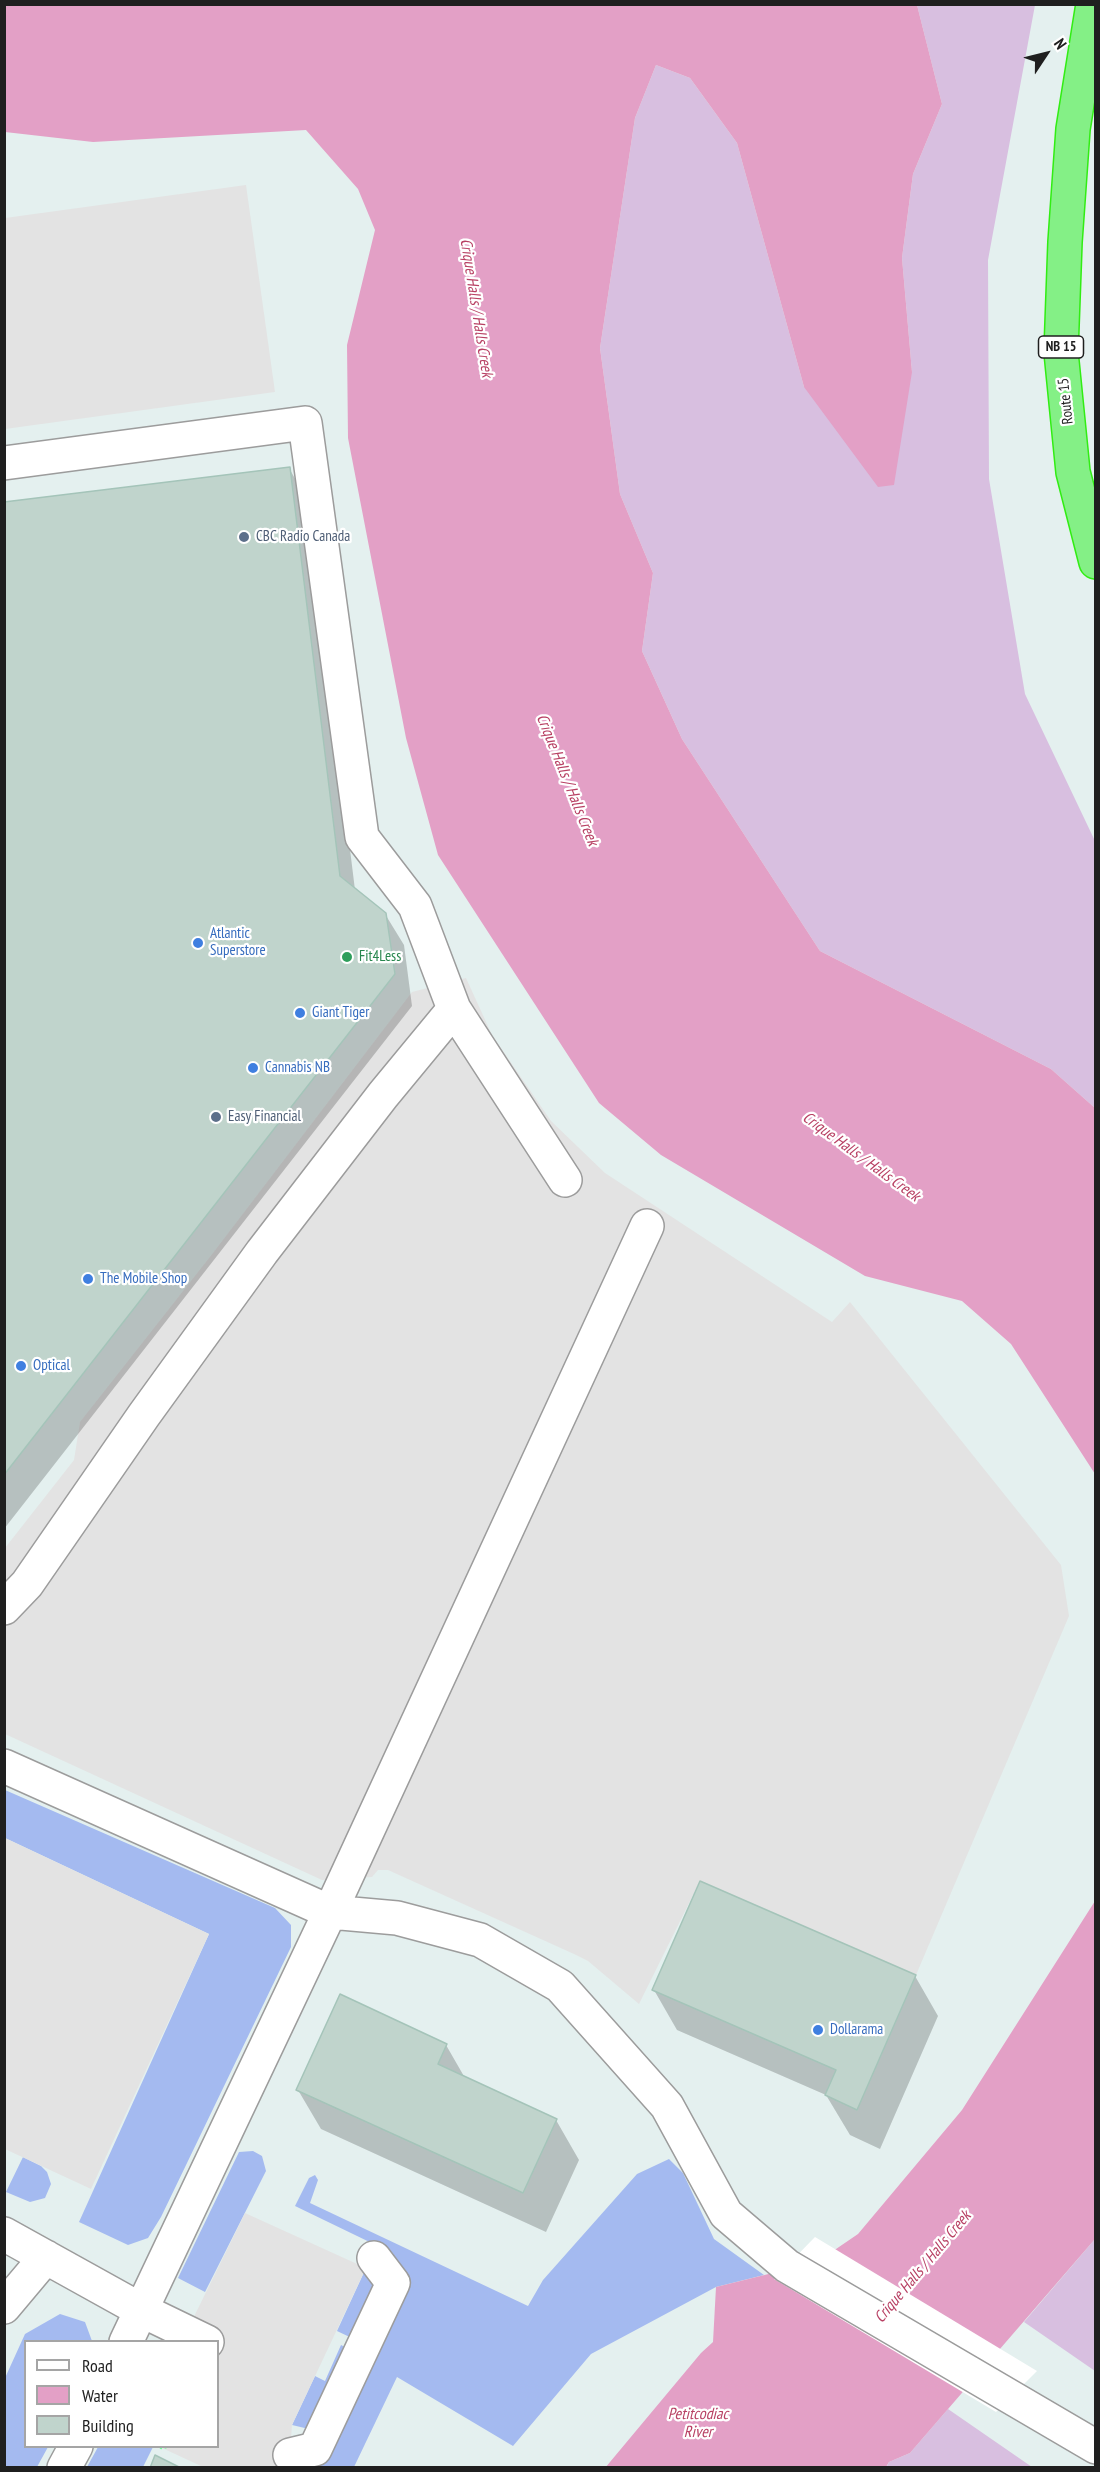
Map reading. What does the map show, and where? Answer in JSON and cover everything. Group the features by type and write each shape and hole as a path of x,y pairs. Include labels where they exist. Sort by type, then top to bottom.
{"highway":[{"name":"NB 15","path":"1073,129 1093,4"},
{"path":"1073,129 1095,83"},
{"name":"Route 15","path":"1073,129 1065,242 1061,352 1073,472 1095,562"}],"lane":[{"path":"4,463 305,423 362,837 415,906 454,1008 565,1180"},
{"path":"4,1608 27,1584 144,1415 262,1252 383,1095 454,1008"},
{"path":"127,2340 330,1912 647,1226"},
{"path":"4,1766 330,1912 398,1918 480,1941 560,1986 667,2106 726,2214 788,2266 1094,2445"},
{"path":"4,2234 141,2310 203,2340"},
{"path":"4,2307 46,2257"},
{"path":"290,2455 315,2449 393,2283 374,2258"},
{"path":"64,2468 75,2448"}],"shaded area":[{"path":"917,5 1035,5 988,260 989,479 1025,694 1095,841 1095,1108 1051,1069 820,951 682,739 642,651 653,573 620,494 600,348 635,118 656,65 690,78 737,143 804,387 912,372 902,258 913,174 942,104"},
{"path":"246,185 275,392 5,429 5,218"},
{"path":"466,978 492,1035 551,1121 605,1173 832,1322 850,1302 1061,1565 1069,1616 916,1975 698,1885 639,2004 588,1961 388,1870 378,1870 372,1877 322,1880 5,1734 5,1548 74,1460 80,1422 213,1253 412,992"},
{"path":"5,1790 275,1908 291,1925 291,1947 161,2217 148,2238 128,2245 79,2222 209,1934 5,1838"},
{"path":"5,1838 209,1934 91,2189 5,2149"},
{"path":"253,2151 262,2156 266,2171 205,2292 178,2278 239,2152"},
{"path":"23,2157 41,2166 47,2172 51,2184 45,2198 30,2202 6,2192"},
{"path":"669,2159 683,2173 714,2239 764,2275 716,2287 591,2354 513,2446 397,2377 354,2467 320,2467 404,2290 384,2249 295,2206 309,2178 315,2175 318,2180 310,2203 528,2306 543,2280 637,2174"},
{"path":"245,2213 366,2268 292,2425 289,2467 203,2467 162,2448 219,2448 219,2340 182,2340"},
{"path":"1095,2239 1095,2371 1024,2322"},
{"path":"366,2268 380,2283 356,2340 337,2331"},
{"path":"60,2314 85,2322 92,2340 24,2340 24,2448 47,2448 37,2467 5,2467 5,2378 25,2334"},
{"path":"341,2345 351,2350 309,2429 292,2425 315,2376 325,2381"},
{"path":"948,2409 1032,2467 886,2468 889,2462 910,2453"},
{"path":"97,2448 152,2448 143,2467 87,2467"}],"water":[{"name":"Crique Halls / Halls Creek","path":"5,4 917,5 942,104 913,174 902,258 912,372 894,485 878,487 804,387 737,143 690,78 656,65 635,118 600,348 620,494 653,573 642,651 682,739 820,951 1051,1069 1095,1108 1095,1474 1011,1344 962,1301 865,1276 661,1155 599,1103 438,855 406,738 348,438 347,345 375,230 358,189 306,130 93,142 5,132"},
{"path":"1095,1901 1095,2239 910,2453 889,2462 886,2467 605,2468 701,2353 713,2342 716,2287 817,2262 858,2234 962,2110"}],"pier":[{"path":"815,2237 1037,2371 996,2412 774,2279"}],"building":[{"name":"Atlantic Superstore","path":"290,467 340,876 386,913 395,974 4,1475 4,502"},
{"name":"Dollarama","path":"700,1881 916,1975 857,2110 825,2095 836,2070 652,1990"},
{"path":"340,1994 447,2044 438,2064 557,2119 523,2193 296,2090"},
{"path":"155,2455 181,2468 150,2468"}],"place":[{"name":"CBC Radio Canada","path":"244,537"},
{"name":"Atlantic Superstore","path":"198,943"},
{"name":"Fit4Less","path":"347,957"},
{"name":"Giant Tiger","path":"300,1013"},
{"name":"Cannabis NB","path":"253,1068"},
{"name":"Easy Financial","path":"216,1117"},
{"name":"The Mobile Shop","path":"88,1279"},
{"name":"Optical","path":"21,1366"},
{"name":"Dollarama","path":"818,2030"}],"water label":[{"name":"Petitcodiac River","path":"698,2423"}]}
